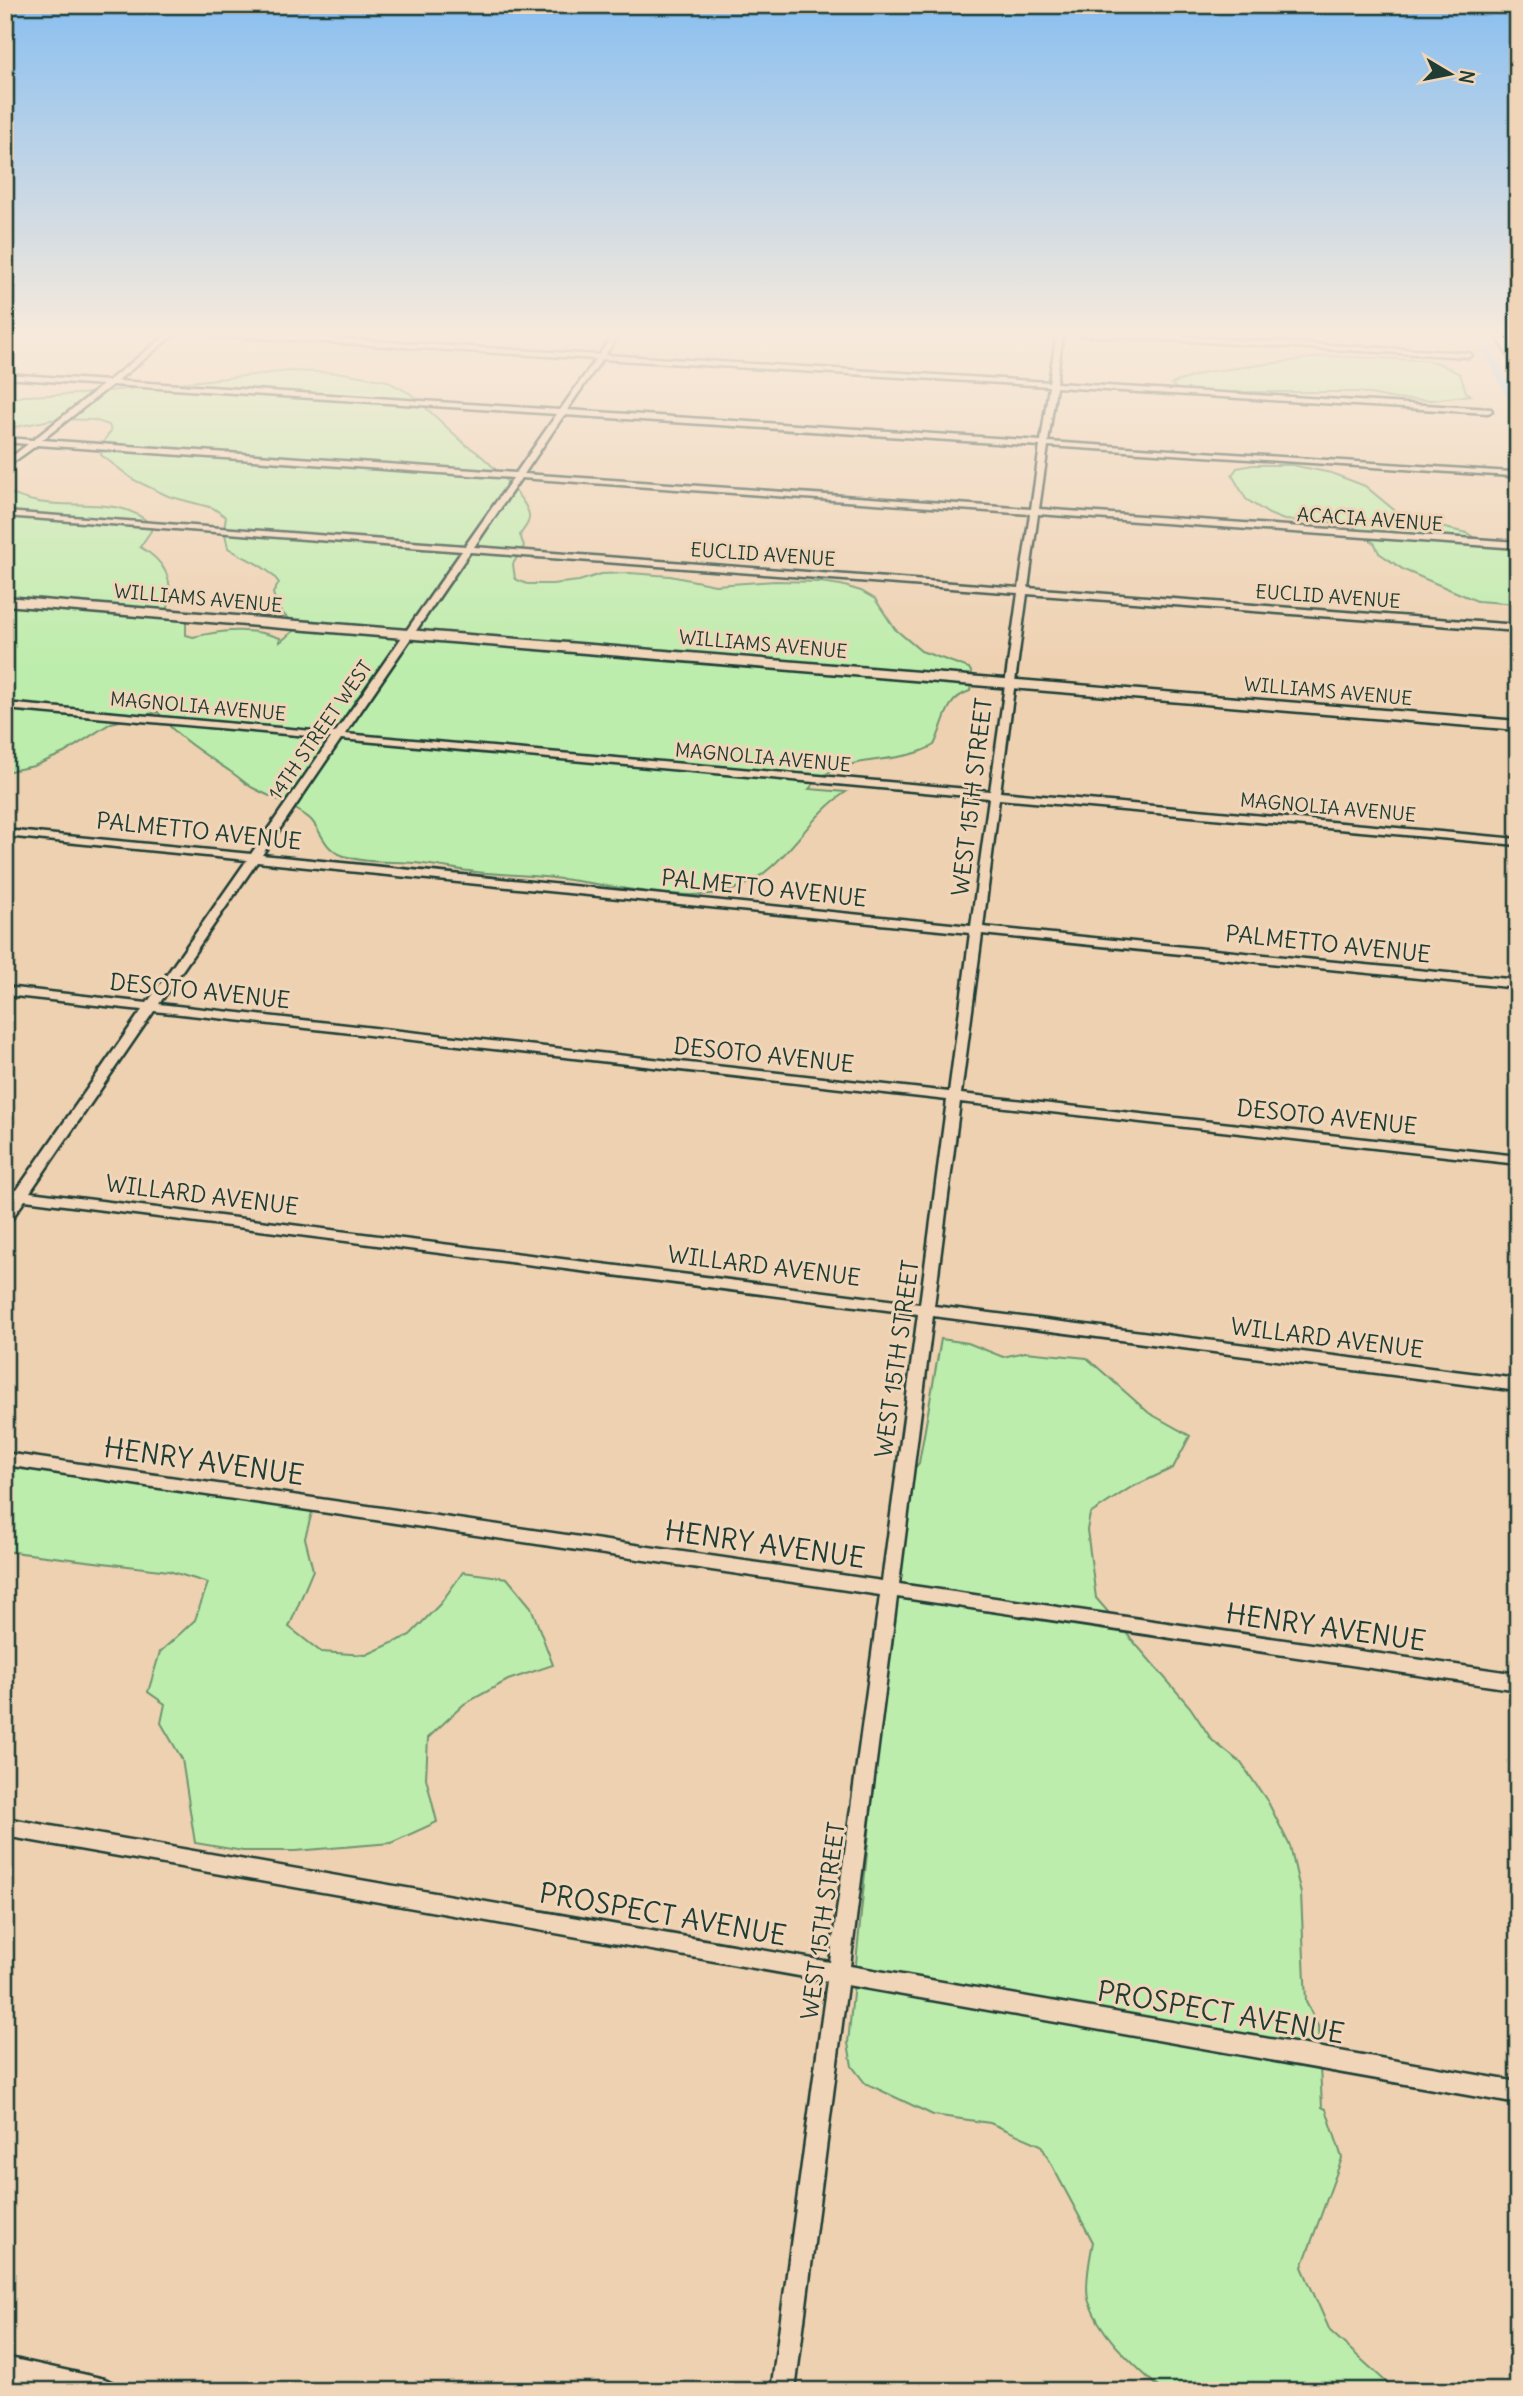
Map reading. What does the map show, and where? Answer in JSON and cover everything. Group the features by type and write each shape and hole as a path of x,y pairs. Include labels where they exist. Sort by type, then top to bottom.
{"street":[{"path":"5,467 33,445"},
{"name":"ACACIA AVENUE","path":"77,445 1518,545"},
{"name":"14TH STREET WEST","path":"5,1218 13,1194 150,1007 538,445"},
{"name":"WEST 15TH STREET","path":"783,2391 1010,684 1045,445"},
{"path":"1058,445 1511,474"},
{"name":"EUCLID AVENUE","path":"5,514 1518,628"},
{"name":"WILLIAMS AVENUE","path":"5,601 1518,726"},
{"name":"MAGNOLIA AVENUE","path":"5,706 1518,842"},
{"name":"PALMETTO AVENUE","path":"5,833 1518,984"},
{"name":"DESOTO AVENUE","path":"5,991 1518,1160"},
{"name":"WILLARD AVENUE","path":"13,1194 1518,1385"},
{"name":"HENRY AVENUE","path":"5,1459 1518,1682"},
{"name":"PROSPECT AVENUE","path":"5,1826 1518,2093"},
{"path":"5,2369 105,2391"}],"green space":[{"path":"104,445 466,445 503,477 520,498 529,515 528,523 520,535 524,546 513,564 515,579 527,584 552,584 579,581 601,574 630,573 670,576 715,585 775,581 841,585 875,599 895,629 921,651 969,668 974,677 292,623 277,607 273,593 279,583 274,577 228,548 224,529 226,517 213,508 168,496 134,480 101,455"},
{"path":"1253,465 1292,465 1331,473 1365,486 1405,519 1467,533 1476,539 1518,552 1518,604 1477,601 1404,570 1379,553 1375,544 1349,523 1284,520 1269,514 1246,499 1232,475 1237,468"},
{"path":"5,490 42,502 101,505 137,514 151,525 151,531 140,547 156,558 166,572 170,588 168,608 181,613 5,599"},
{"path":"5,604 186,619 186,635 193,637 226,631 248,631 280,638 280,642 295,630 293,627 971,683 970,691 961,695 950,706 934,745 903,756 852,764 822,777 809,789 846,792 818,816 781,858 752,881 717,893 673,894 413,863 369,861 339,854 333,851 309,818 247,785 182,738 158,712 111,723 64,753 34,766 5,772"},
{"path":"941,1339 968,1343 1003,1357 1025,1352 1087,1358 1149,1413 1190,1436 1173,1468 1130,1488 1090,1514 1087,1530 1096,1598 1190,1707 1212,1740 1241,1763 1268,1802 1290,1846 1301,1894 1306,2002 1318,2026 1322,2107 1326,2109 1342,2158 1302,2267 1330,2331 1385,2381 1403,2391 1162,2391 1120,2351 1095,2315 1087,2289 1093,2242 1041,2145 990,2123 933,2115 865,2083 852,2066 848,2043 905,1474 919,1463"},
{"path":"5,1458 314,1505 305,1538 313,1570 289,1627 321,1652 366,1655 410,1635 440,1604 463,1572 507,1578 531,1607 553,1665 508,1680 464,1704 428,1738 426,1778 437,1822 391,1843 295,1851 243,1851 195,1843 182,1759 161,1723 165,1704 148,1692 160,1652 195,1620 208,1583 169,1571 5,1551"}]}
